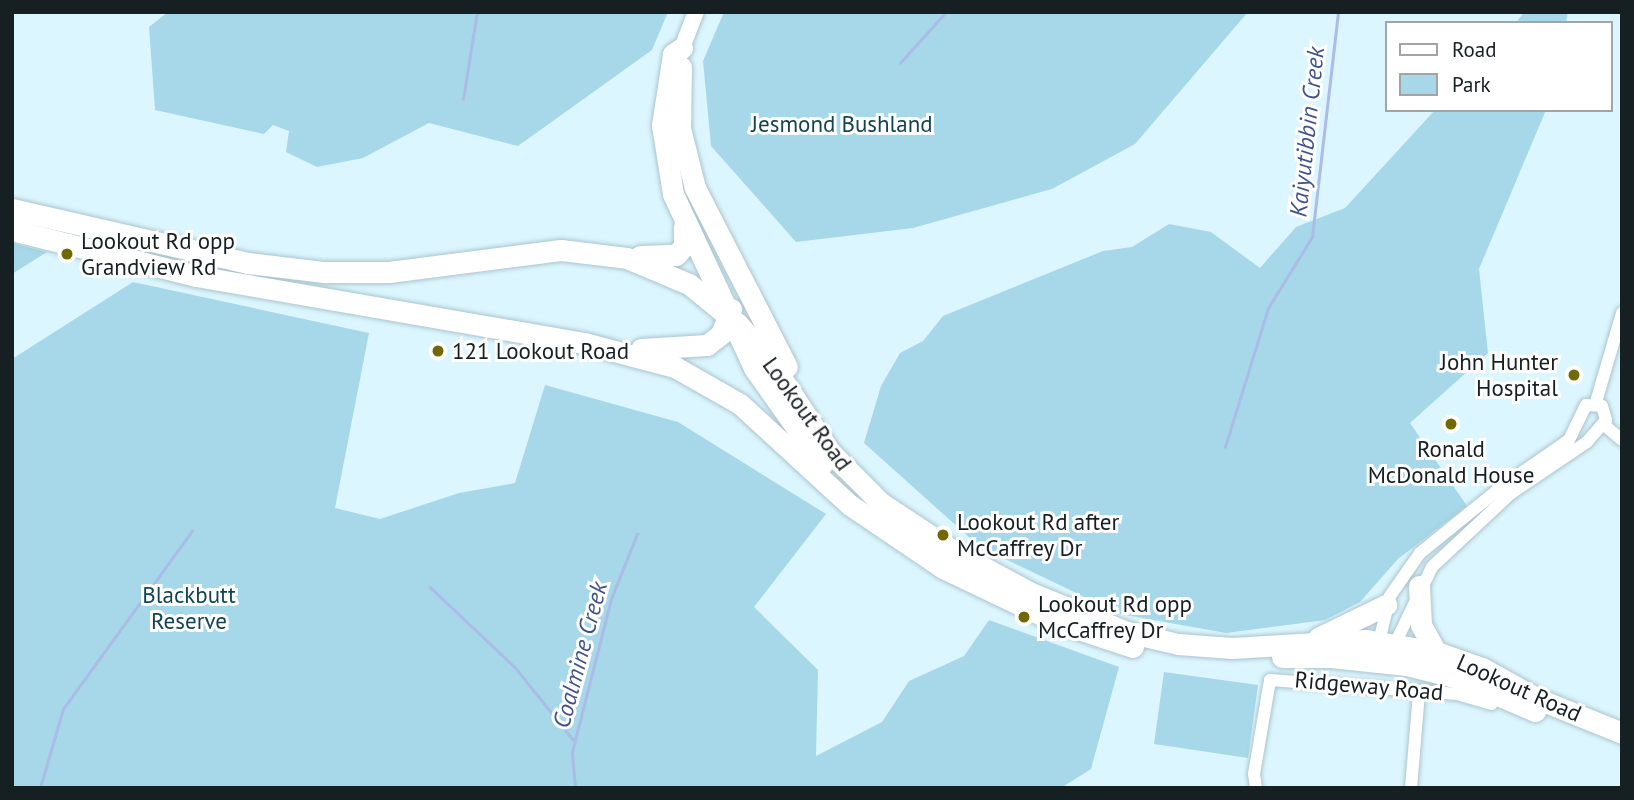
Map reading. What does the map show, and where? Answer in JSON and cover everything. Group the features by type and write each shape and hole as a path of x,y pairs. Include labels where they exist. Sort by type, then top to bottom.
{"highway":[{"path":"682,48 673,54 662,125 666,167 682,219 754,368 793,427 877,525"},
{"path":"584,343 667,350 700,347 721,334 729,317 729,288 692,207 678,155 674,106 682,48"},
{"path":"682,48 680,128 695,188 821,426 820,438"},
{"name":"Lookout Road","path":"12,209 248,263 290,270 389,272 561,250 628,258 689,284 729,317 771,362 820,438 881,503 990,572 1127,632 1178,644 1232,648 1436,652 1482,668 1538,699 1622,733"},
{"path":"628,258 676,255 685,240 682,219"},
{"name":"Lookout Road","path":"12,230 221,281 584,343 653,359 713,385 757,418 836,493 877,525 992,594 1102,638 1209,662 1308,648 1331,657 1385,652 1458,678 1622,745"},
{"path":"689,284 714,320 713,334 700,347"},
{"path":"1419,586 1421,625 1436,652"},
{"path":"1308,648 1386,605"}],"main road":[{"path":"682,48 696,12"}],"street":[{"path":"1596,402 1622,313"},
{"path":"1385,652 1386,605 1420,553 1504,485 1560,448 1581,418 1584,406 1596,402"},
{"path":"1385,652 1419,586 1432,567 1478,520 1568,457 1600,426 1606,411 1596,402"},
{"path":"1581,418 1587,426 1600,426 1622,440"},
{"path":"1308,648 1314,682"},
{"path":"1314,682 1331,657"},
{"name":"Ridgeway Road","path":"1256,788 1254,774 1270,680 1457,694 1492,704"},
{"path":"1411,788 1419,693"}],"green space":[{"path":"168,12 668,12 652,50 518,146 429,123 363,158 317,167 286,152 289,131 273,125 264,134 155,110 149,27"},
{"name":"Jesmond Bushland","path":"724,12 1248,12 1135,144 1052,189 913,228 796,242 711,146 703,61"},
{"path":"1524,12 1568,12 1566,21 1517,21"},
{"path":"1433,112 1545,112 1479,269 1488,353 1410,423 1467,506 1398,559 1360,602 1325,620 1226,633 1120,614 980,547 864,443 881,386 900,353 923,341 943,316 1103,251 1132,247 1169,224 1211,232 1260,268 1296,227 1345,208"},
{"path":"12,243 47,252 12,274"},
{"name":"Blackbutt Reserve","path":"133,282 369,333 335,508 380,519 459,493 515,483 545,385 678,422 826,514 754,607 818,670 816,756 882,722 909,681 964,656 989,620 1119,667 1091,769 1061,788 12,788 12,359"},
{"path":"1164,672 1258,685 1248,758 1154,744"}],"waterway":[{"path":"463,99 477,12"},
{"path":"900,63 946,12"},
{"name":"Kaiyutibbin Creek","path":"1225,447 1268,308 1312,237 1338,12"},
{"path":"40,788 63,709 192,531"},
{"name":"Coalmine Creek","path":"575,788 572,752 611,599 637,534"},
{"path":"430,587 515,667 575,742"}],"place":[{"name":"Lookout Rd opp Grandview Rd","path":"67,254"},
{"name":"121 Lookout Road","path":"438,351"},
{"name":"John Hunter Hospital","path":"1574,375"},
{"name":"Ronald McDonald House","path":"1451,424"},
{"name":"Lookout Rd after McCaffrey Dr","path":"943,535"},
{"name":"Lookout Rd opp McCaffrey Dr","path":"1024,617"}]}
